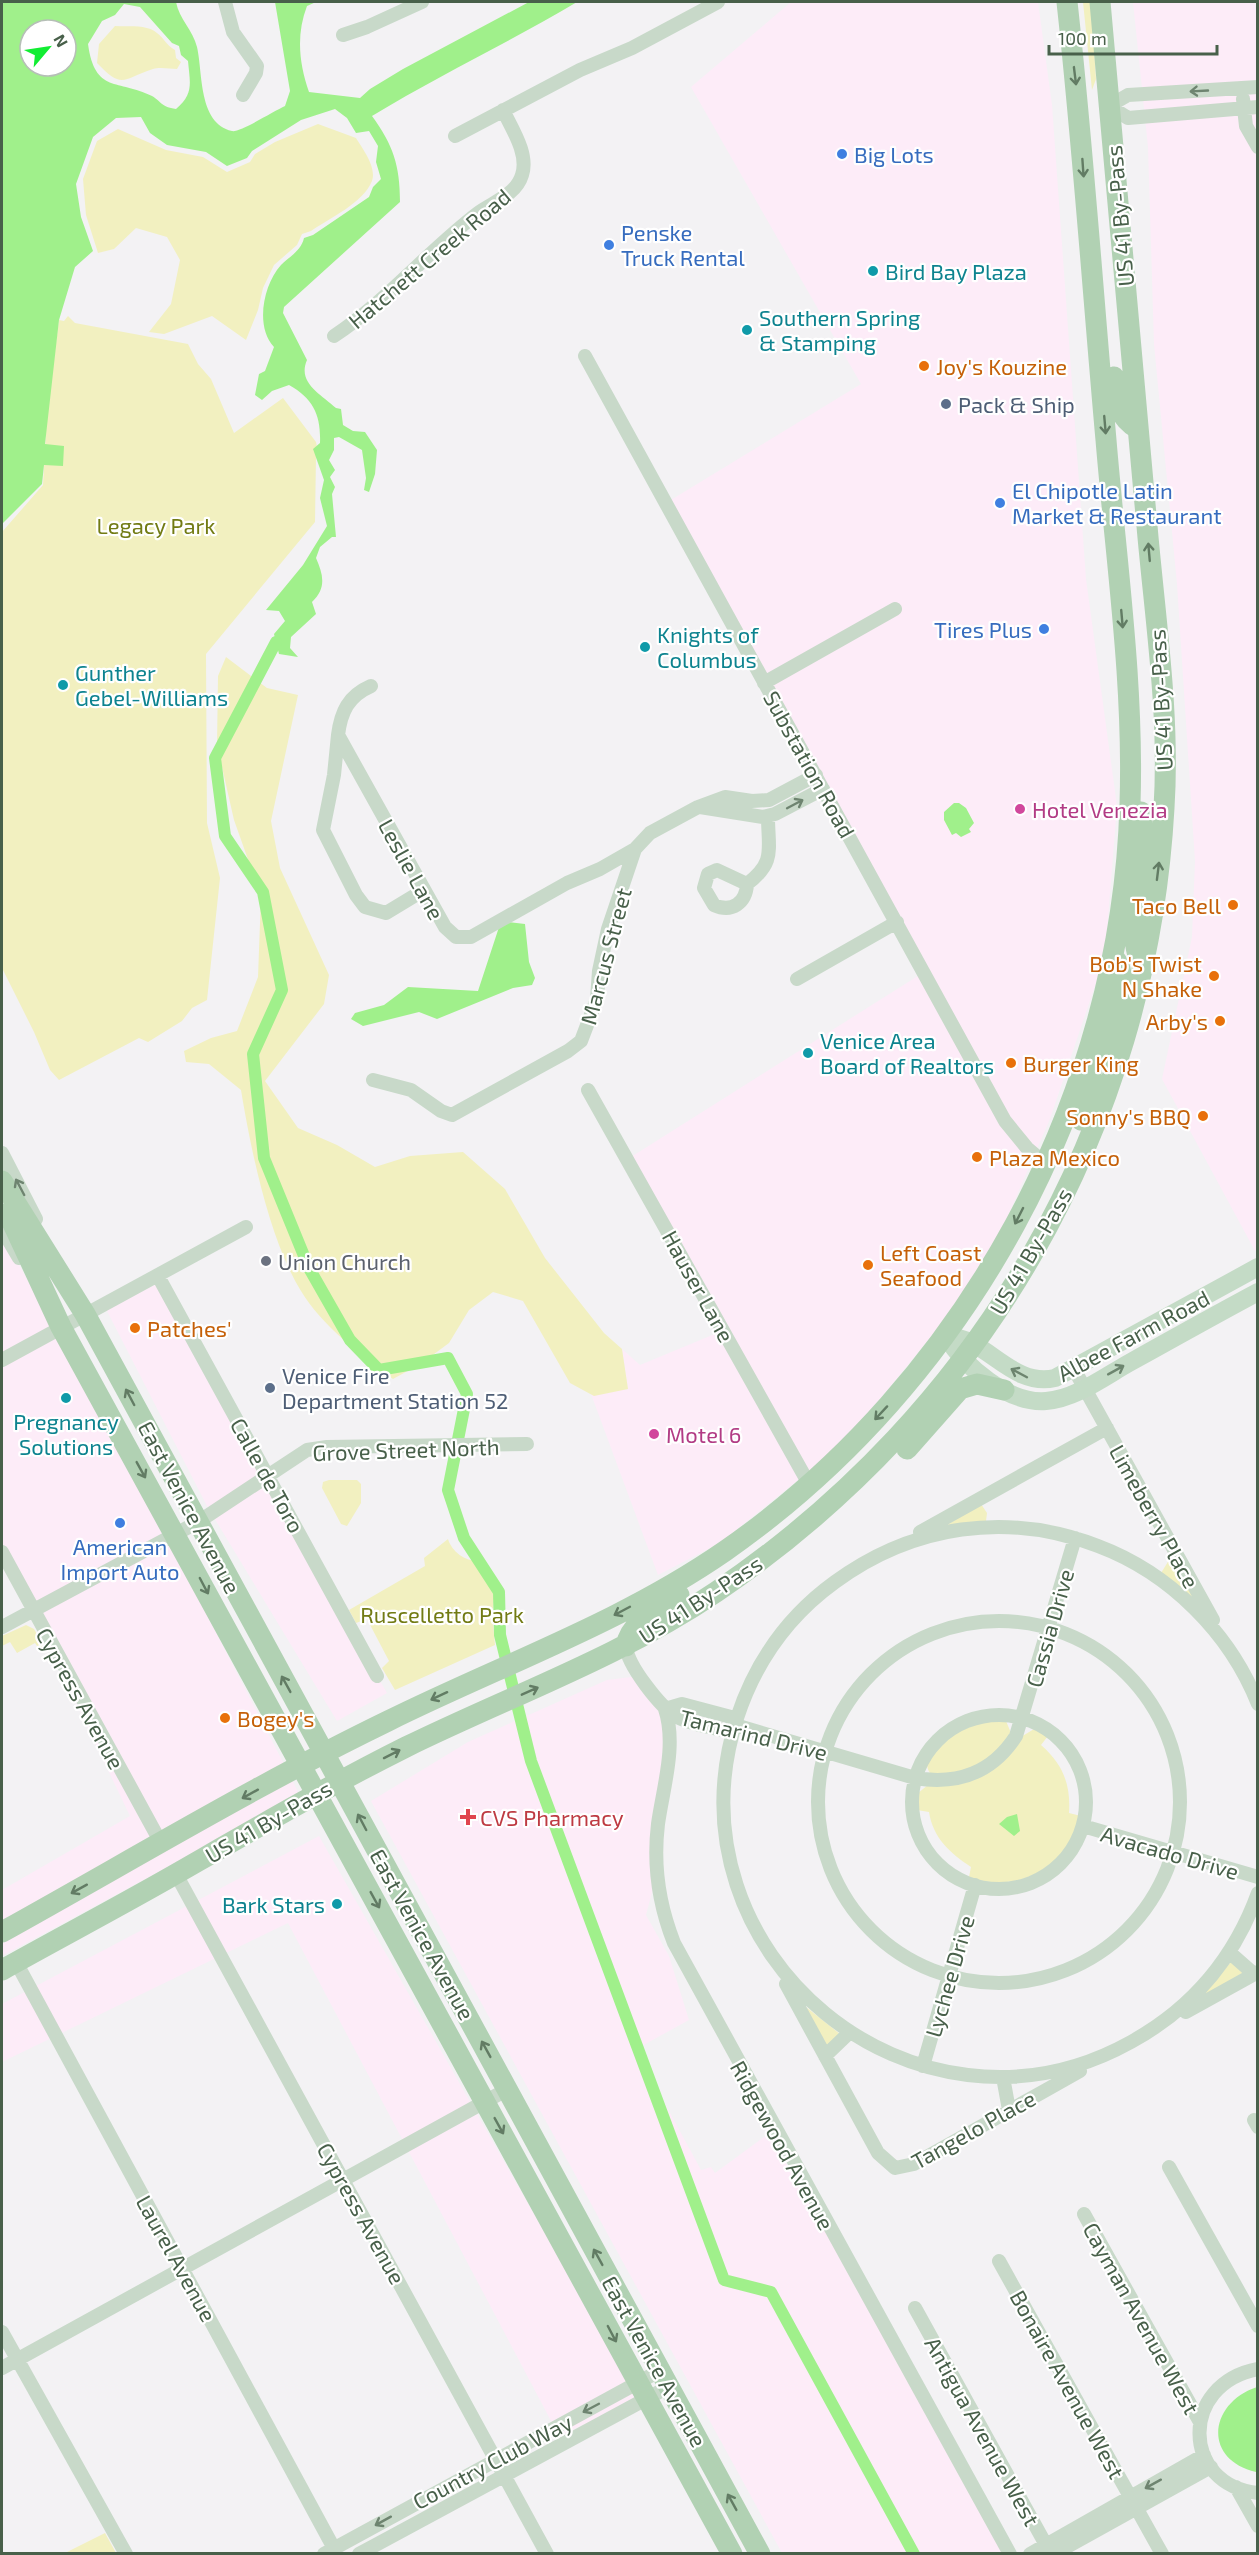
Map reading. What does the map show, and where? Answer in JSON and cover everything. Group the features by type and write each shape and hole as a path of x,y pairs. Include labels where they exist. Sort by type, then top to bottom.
{"main road":[{"name":"US 41 By-Pass","path":"2,1932 323,1754 660,1592 726,1550 768,1519 808,1484 850,1446 888,1406 946,1336 992,1266 1046,1164 1089,1044 1113,956 1126,860 1131,764 1125,654 1079,110 1067,2"},
{"name":"US 41 By-Pass","path":"9,1966 176,1874 316,1793 626,1646 730,1582 817,1516 891,1446 969,1351 1022,1273 1084,1150 1107,1091 1129,1023 1144,963 1155,901 1165,802 1158,653 1100,2"},
{"path":"1079,110 1109,106"},
{"path":"1094,305 1110,353 1120,412 1127,422 1138,429"},
{"path":"1125,654 1158,653"},
{"path":"1131,764 1143,827 1134,939 1136,950 1144,963"},
{"path":"1107,1091 1109,1045 1122,982 1119,965 1113,956"},
{"path":"1084,1150 1079,1133 1092,1089 1089,1044"},
{"name":"East Venice Avenue","path":"2,1181 85,1314 760,2553"},
{"name":"East Venice Avenue","path":"2,1199 62,1327 732,2553"},
{"name":"Albee Farm Road","path":"946,1336 969,1351 1018,1373 1034,1379 1055,1378 1257,1267"},
{"name":"Albee Farm Road","path":"969,1351 1004,1390 1027,1399 1040,1401 1061,1398 1085,1388 1257,1292"},
{"path":"1186,1307 1197,1326"},
{"path":"817,1516 861,1496 960,1389 978,1384 1004,1390"},
{"path":"730,1582 749,1554 800,1510 807,1499 808,1484"},
{"path":"626,1646 630,1633 639,1622 710,1573 726,1550"}],"street":[{"path":"225,2 233,32 257,66 256,73 243,95"},
{"path":"342,35 422,2"},
{"path":"456,136 580,70 632,48 718,2"},
{"path":"1251,108 1128,118 1109,106 1128,94 1257,87"},
{"path":"1243,88 1251,108 1246,126 1257,147"},
{"name":"Hatchett Creek Road","path":"334,336 358,319 468,221 510,193 519,183 524,168 523,156 503,110"},
{"name":"Substation Road","path":"585,356 1005,1121 1027,1148 1046,1164"},
{"path":"764,683 896,609"},
{"path":"370,686 355,695 340,718 334,775 323,830 356,895 365,907 386,913 424,890"},
{"name":"Leslie Lane","path":"338,735 424,890 450,933 456,937 471,937 567,883 600,869 635,849 650,833 698,807 726,797 752,801 769,800 816,775"},
{"path":"698,807 768,816 823,789"},
{"path":"747,884 763,873 767,864 768,816"},
{"name":"Marcus Street","path":"373,1080 411,1090 441,1111 452,1115 578,1044 584,1036 597,999 599,971 608,929 635,849"},
{"path":"797,979 897,922"},
{"name":"Hauser Lane","path":"588,1090 808,1484"},
{"name":"East Venice Avenue","path":"2,1153 85,1314"},
{"path":"2,1360 246,1227"},
{"name":"East Venice Avenue","path":"2,1229 62,1327"},
{"name":"Calle de Toro","path":"158,1276 376,1676"},
{"path":"1074,1369 1107,1428"},
{"name":"Limeberry Place","path":"894,1546 1107,1428 1234,1659"},
{"name":"Grove Street North","path":"2,1627 198,1522 298,1454 314,1449 527,1444"},
{"path":"1229,1952 1256,1973 1110,2054 1060,2070 1003,2077 956,2074 923,2066 883,2052 849,2033 804,1996 770,1956 742,1901 727,1846 724,1787 735,1725 757,1670 789,1624 835,1582 894,1546 942,1532 976,1528 1031,1529 1075,1538 1115,1553 1166,1584 1200,1614 1234,1659 1256,1701"},
{"name":"Cassia Drive","path":"915,1778 953,1780 983,1770 1007,1749 1023,1718 1075,1538"},
{"name":"Cypress Avenue","path":"2,1552 161,1843"},
{"path":"1012,1622 1049,1628 1082,1642 1112,1661 1137,1686 1157,1715 1172,1747 1179,1782 1179,1817 1173,1852 1159,1886 1139,1917 1113,1942 1082,1962 1059,1972 1024,1981 978,1982 948,1976 910,1960 887,1944 857,1915 839,1888 824,1850 819,1814 819,1780 825,1752 841,1715 862,1684 884,1662 910,1644 934,1633 973,1623 1012,1622"},
{"name":"Tamarind Drive","path":"626,1646 629,1658 665,1709 679,1718 727,1731 735,1725 915,1778"},
{"name":"Ridgewood Avenue","path":"665,1709 669,1744 656,1855 660,1898 674,1943 1010,2553"},
{"path":"988,1716 1023,1718 1053,1735 1074,1760 1085,1796 1083,1826 1068,1855 1042,1878 1009,1888 975,1885 945,1868 923,1844 912,1812 915,1778 931,1747 957,1726 988,1716"},
{"name":"Avacado Drive","path":"1083,1826 1257,1877"},
{"name":"Cypress Avenue","path":"176,1874 547,2553"},
{"name":"Lychee Drive","path":"923,2066 975,1885"},
{"path":"1158,2027 1193,1998 1229,1952 1257,1893"},
{"name":"Tangelo Place","path":"770,1956 878,2153 895,2168 914,2164 1110,2054"},
{"name":"Laurel Avenue","path":"9,1966 182,2268 332,2552"},
{"path":"825,2056 849,2033"},
{"path":"1003,2077 1009,2110"},
{"path":"2,2368 508,2089"},
{"path":"1169,2167 1257,2326"},
{"name":"Cayman Avenue West","path":"1084,2214 1200,2422"},
{"name":"Bonaire Avenue West","path":"999,2261 1162,2553"},
{"name":"Antigua Avenue West","path":"915,2308 1050,2550"},
{"path":"2,2332 126,2553"},
{"path":"1257,2369 1236,2375 1221,2384 1209,2399 1200,2422 1199,2436 1207,2461 1236,2487 1257,2526"},
{"name":"Country Club Way","path":"332,2552 495,2458 666,2378"},
{"name":"Country Club Way","path":"359,2553 504,2475 643,2390"},
{"path":"1030,2553 1050,2550 1207,2461"},
{"path":"1236,2487 1257,2493"}],"shaded area":[{"path":"2,2 176,2 197,47 204,96 208,108 213,118 221,126 236,131 285,106 290,91 275,2 316,2 307,6 300,38 301,60 309,92 360,98 370,89 403,69 529,2 577,2 372,116 394,156 399,177 400,202 284,307 283,313 307,360 305,375 308,382 336,408 341,409 343,425 353,431 365,432 377,450 375,474 369,492 364,490 366,478 362,450 339,437 334,438 334,450 329,460 335,470 330,477 335,487 332,494 336,537 332,537 320,547 316,558 322,575 322,586 312,602 316,614 291,637 290,648 298,657 279,654 274,634 285,621 279,611 266,610 303,565 327,526 320,498 324,480 313,449 320,443 320,433 314,409 298,390 289,385 272,391 262,400 255,395 259,374 265,371 274,347 265,329 264,306 266,294 275,273 298,250 304,238 313,235 369,197 373,187 381,179 376,162 378,146 369,131 356,133 347,118 335,109 301,120 252,151 247,158 227,166 206,152 167,145 150,133 141,117 116,118 93,137 76,184 81,217 93,251 75,267 59,320 45,444 64,446 63,466 44,465 42,484 2,524","holes":["124,4 140,7 172,43 179,46 181,55 188,61 190,88 186,98 176,109 164,106 152,96 102,78 91,60 88,44 102,21 115,15"]},
{"path":"791,2 1038,2 1052,105 1086,579 1117,806 1105,956 1050,1119 997,1241 968,1291 845,1442 720,1543 658,1575 591,1394 628,1389 622,1349 640,1365 722,1331 631,1157 921,974 799,760 661,506 861,384 691,87"},
{"path":"1133,2 1255,2 1258,41 1258,1249 1255,1251 1162,1079 1192,937 1195,861 1177,584 1154,344 1148,147"},
{"path":"954,803 959,803 966,808 974,823 969,829 971,832 961,837 956,833 952,835 944,820 944,812"},
{"path":"501,921 525,924 529,962 535,978 532,985 513,988 437,1019 419,1012 363,1026 351,1019 355,1013 384,1005 408,987 478,991"},
{"path":"2,1234 132,1470 286,1768 2,1925 2,1890 130,1816 2,1549"},
{"path":"161,1282 326,1587 387,1693 337,1721 207,1506 106,1309"},
{"path":"639,1676 668,1728 660,1862 646,1915 669,1956 689,2020 640,2047 637,2052 701,2170 711,2167 715,2173 768,2134 902,2354 1008,2553 782,2553 371,1801 468,1742 607,1680"},
{"path":"291,1778 300,1796 2,1956 2,1938"},
{"path":"1017,1814 1020,1831 1014,1836 999,1824 1007,1817"},
{"path":"319,1836 639,2399 559,2436 288,1923 2,2062 2,2004"},
{"path":"1257,2387 1258,2472 1256,2472 1239,2465 1227,2455 1220,2444 1218,2431 1221,2417 1229,2405 1241,2395"}],"green space":[{"path":"1083,2 1091,2 1096,79 1092,90"},
{"path":"115,26 143,27 153,30 175,50 176,58 181,62 177,69 156,68 123,80 112,77 97,63 99,44"},
{"path":"318,124 356,138 371,164 372,181 368,189 354,203 311,231 302,234 297,245 274,265 263,288 258,310 246,340 212,316 164,334 149,332 171,304 180,260 167,237 136,228 114,249 98,253 86,215 83,179 97,141 118,129 166,150 203,157 227,172 250,162 255,154 275,142"},
{"name":"Legacy Park","path":"68,316 75,323 188,344 198,364 211,379 234,433 283,398 316,442 319,456 316,457 315,522 206,654 207,823 220,878 207,1000 192,1008 182,1021 148,1042 139,1038 59,1080 50,1070 2,968 2,532 43,485 47,413 59,320 64,321"},
{"path":"226,657 267,688 298,695 271,821 280,868 329,975 324,1004 265,1081 298,1128 337,1145 375,1167 410,1156 463,1152 505,1189 545,1258 604,1333 622,1349 628,1389 594,1396 570,1383 523,1301 493,1292 469,1310 449,1343 422,1363 393,1379 331,1328 309,1304 301,1291 280,1246 263,1194 241,1090 209,1064 186,1062 184,1051 211,1038 237,1031 258,977 261,896 234,820 217,745 218,676"},
{"path":"357,1480 361,1484 361,1503 347,1526 341,1524 322,1488 323,1482"},
{"path":"981,1504 987,1513 986,1521 942,1528"},
{"name":"Ruscelletto Park","path":"448,1539 456,1552 468,1559 478,1561 492,1575 495,1587 493,1616 495,1645 395,1690 382,1668 389,1661 367,1619 356,1623 349,1610 425,1566 424,1558"},
{"path":"1171,1557 1197,1602 1161,1573"},
{"path":"26,1625 34,1629 44,1646 40,1650 35,1643 17,1653 10,1642 2,1646 2,1636"},
{"path":"996,1720 1006,1721 1011,1733 994,1756 959,1774 930,1773 927,1763 930,1753 938,1745 962,1730"},
{"path":"1034,1729 1048,1736 1041,1745 1055,1760 1064,1776 1069,1793 1069,1813 1081,1816 1074,1834 1065,1850 1053,1862 1023,1879 988,1882 969,1877 971,1867 944,1844 934,1830 929,1812 917,1810 918,1793 928,1785 942,1785"},
{"path":"1231,1962 1244,1973 1204,1997 1202,1995"},
{"path":"806,2007 840,2034 825,2047"},
{"path":"105,2533 116,2553 65,2553"}],"waterway":[{"path":"276,642 215,758 225,836 263,892 282,990 253,1054 264,1158 309,1268 350,1340 379,1370 448,1358 467,1394 448,1490 464,1538 499,1592 500,1635 531,1761 724,2280 771,2292 914,2554"}],"place":[{"name":"Big Lots","path":"842,154"},
{"name":"Penske Truck Rental","path":"609,245"},
{"name":"Bird Bay Plaza","path":"873,271"},
{"name":"Southern Spring & Stamping","path":"747,330"},
{"name":"Joy's Kouzine","path":"924,366"},
{"name":"Pack & Ship","path":"946,404"},
{"name":"El Chipotle Latin Market & Restaurant","path":"1000,503"},
{"name":"Tires Plus","path":"1044,629"},
{"name":"Knights of Columbus","path":"645,647"},
{"name":"Gunther Gebel-Williams","path":"63,685"},
{"name":"Hotel Venezia","path":"1020,809"},
{"name":"Taco Bell","path":"1233,905"},
{"name":"Bob's Twist N Shake","path":"1214,976"},
{"name":"Arby's","path":"1220,1021"},
{"name":"Venice Area Board of Realtors","path":"808,1053"},
{"name":"Burger King","path":"1011,1063"},
{"name":"Sonny's BBQ","path":"1203,1116"},
{"name":"Plaza Mexico","path":"977,1157"},
{"name":"Union Church","path":"266,1261"},
{"name":"Left Coast Seafood","path":"868,1265"},
{"name":"Patches'","path":"135,1328"},
{"name":"Venice Fire Department Station 52","path":"270,1388"},
{"name":"Pregnancy Solutions","path":"66,1398"},
{"name":"Motel 6","path":"654,1434"},
{"name":"American Import Auto","path":"120,1523"},
{"name":"Bogey's","path":"225,1718"},
{"name":"CVS Pharmacy","path":"468,1817"},
{"name":"Bark Stars","path":"337,1904"}]}
